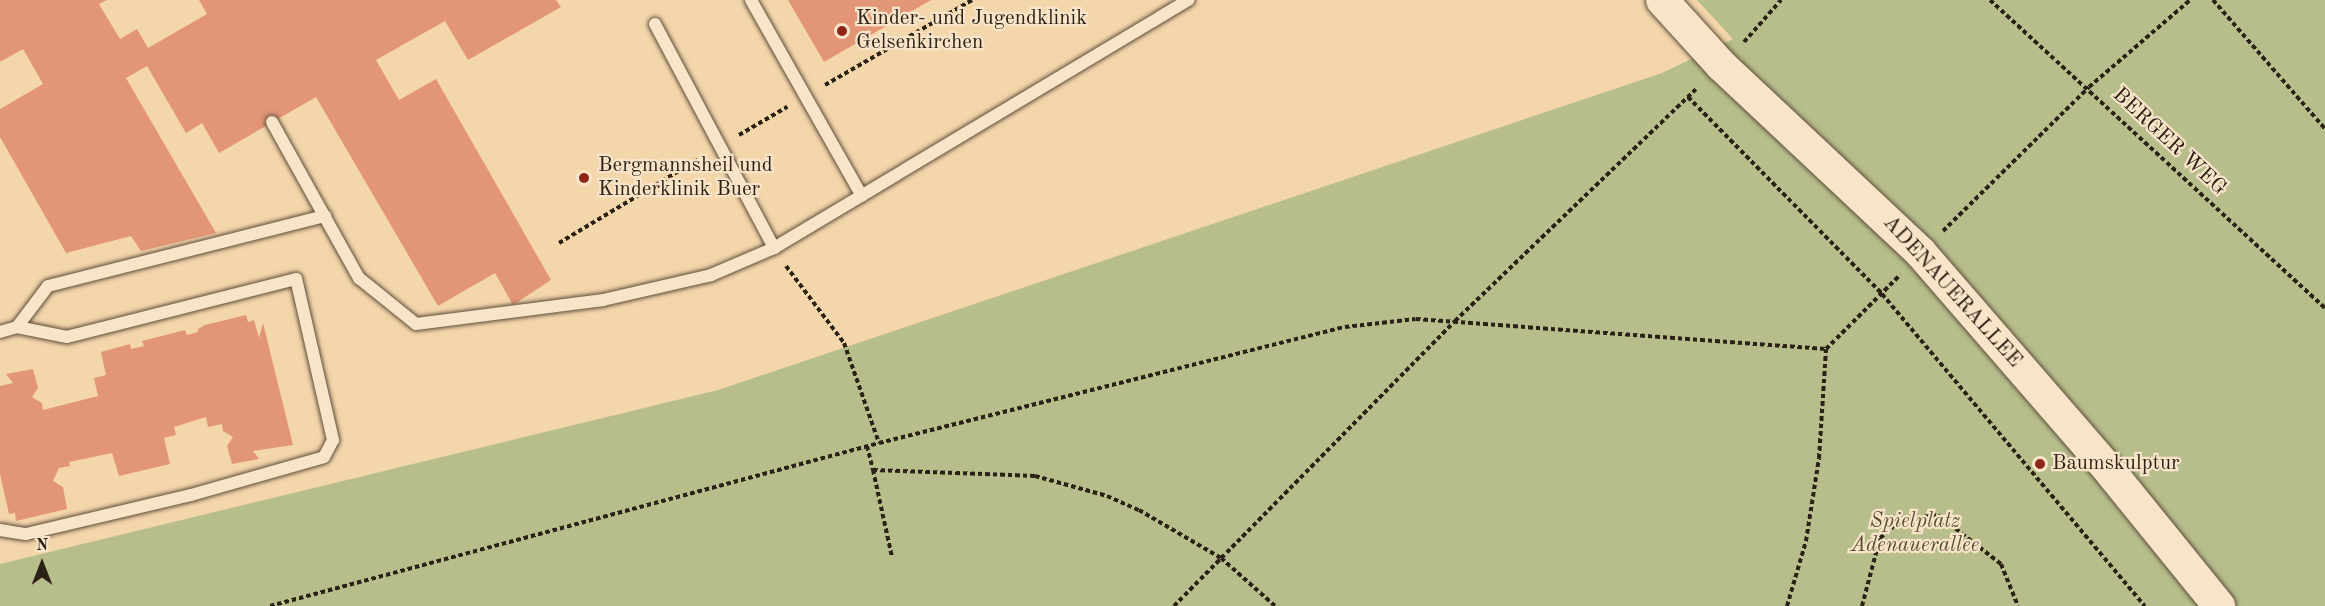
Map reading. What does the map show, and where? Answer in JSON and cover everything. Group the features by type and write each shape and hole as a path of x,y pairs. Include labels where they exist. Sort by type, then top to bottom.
{"street":[{"name":"ADENAUERALLEE","path":"1662,0 1721,65 1921,253 2113,475 2219,606"}],"lane":[{"path":"751,0 862,196"},
{"path":"272,122 359,278 416,324 603,300 711,275 774,248 1189,0"},
{"path":"655,24 774,248"},
{"path":"17,327 48,286 325,216"},
{"path":"0,332 17,327 67,337 296,279 333,440 324,457 202,492 26,534 0,530"}],"path":[{"path":"559,243 972,0"},
{"path":"1174,606 1455,321 1721,65 1780,0"},
{"name":"BERGER WEG","path":"1990,0 2088,87 2325,308"},
{"path":"1787,606 1806,541 1819,458 1826,349 2088,87 2190,0"},
{"path":"2213,0 2325,129"},
{"path":"1688,97 1882,294 2145,606"},
{"path":"774,248 844,343 879,442"},
{"path":"270,606 879,442 1345,327 1416,319 1826,349"},
{"path":"867,446 892,557"},
{"path":"873,470 992,472 1072,484 1139,510 1221,558 1275,606"},
{"path":"1862,606 1880,538 1902,519 1938,515 2001,564 2018,606"}],"green space":[{"name":"Spielplatz Adenauerallee","path":"1697,0 2325,0 2325,606 0,606 0,564 718,390 1662,73 1733,39"}],"building":[{"path":"0,0 107,0 99,4 120,39 137,29 148,48 207,14 199,0 556,0 561,7 468,60 445,21 376,60 399,100 436,79 551,280 513,305 495,273 438,306 316,97 219,153 202,123 186,133 147,66 126,78 216,233 141,251 131,236 66,253 0,137 0,109 43,84 23,49 0,62"},
{"name":"Kinder- und Jugendklinik Gelsenkirchen","path":"788,0 931,0 824,62"},
{"path":"246,315 248,322 254,320 259,338 263,323 293,445 253,451 259,459 232,464 227,446 233,437 223,431 222,424 208,427 206,417 174,427 176,435 164,438 170,464 119,476 112,453 69,462 70,466 59,468 53,481 63,487 67,509 16,521 15,513 9,514 0,474 0,386 13,383 6,374 33,369 38,388 32,397 42,403 43,410 98,396 94,378 106,375 101,352 130,344 131,349 144,346 142,341 185,330 187,335 198,332 198,329 205,325"}],"place":[{"name":"Kinder- und Jugendklinik Gelsenkirchen","path":"842,31"},
{"name":"Bergmannsheil und Kinderklinik Buer","path":"584,178"},
{"name":"Baumskulptur","path":"2040,464"}]}
